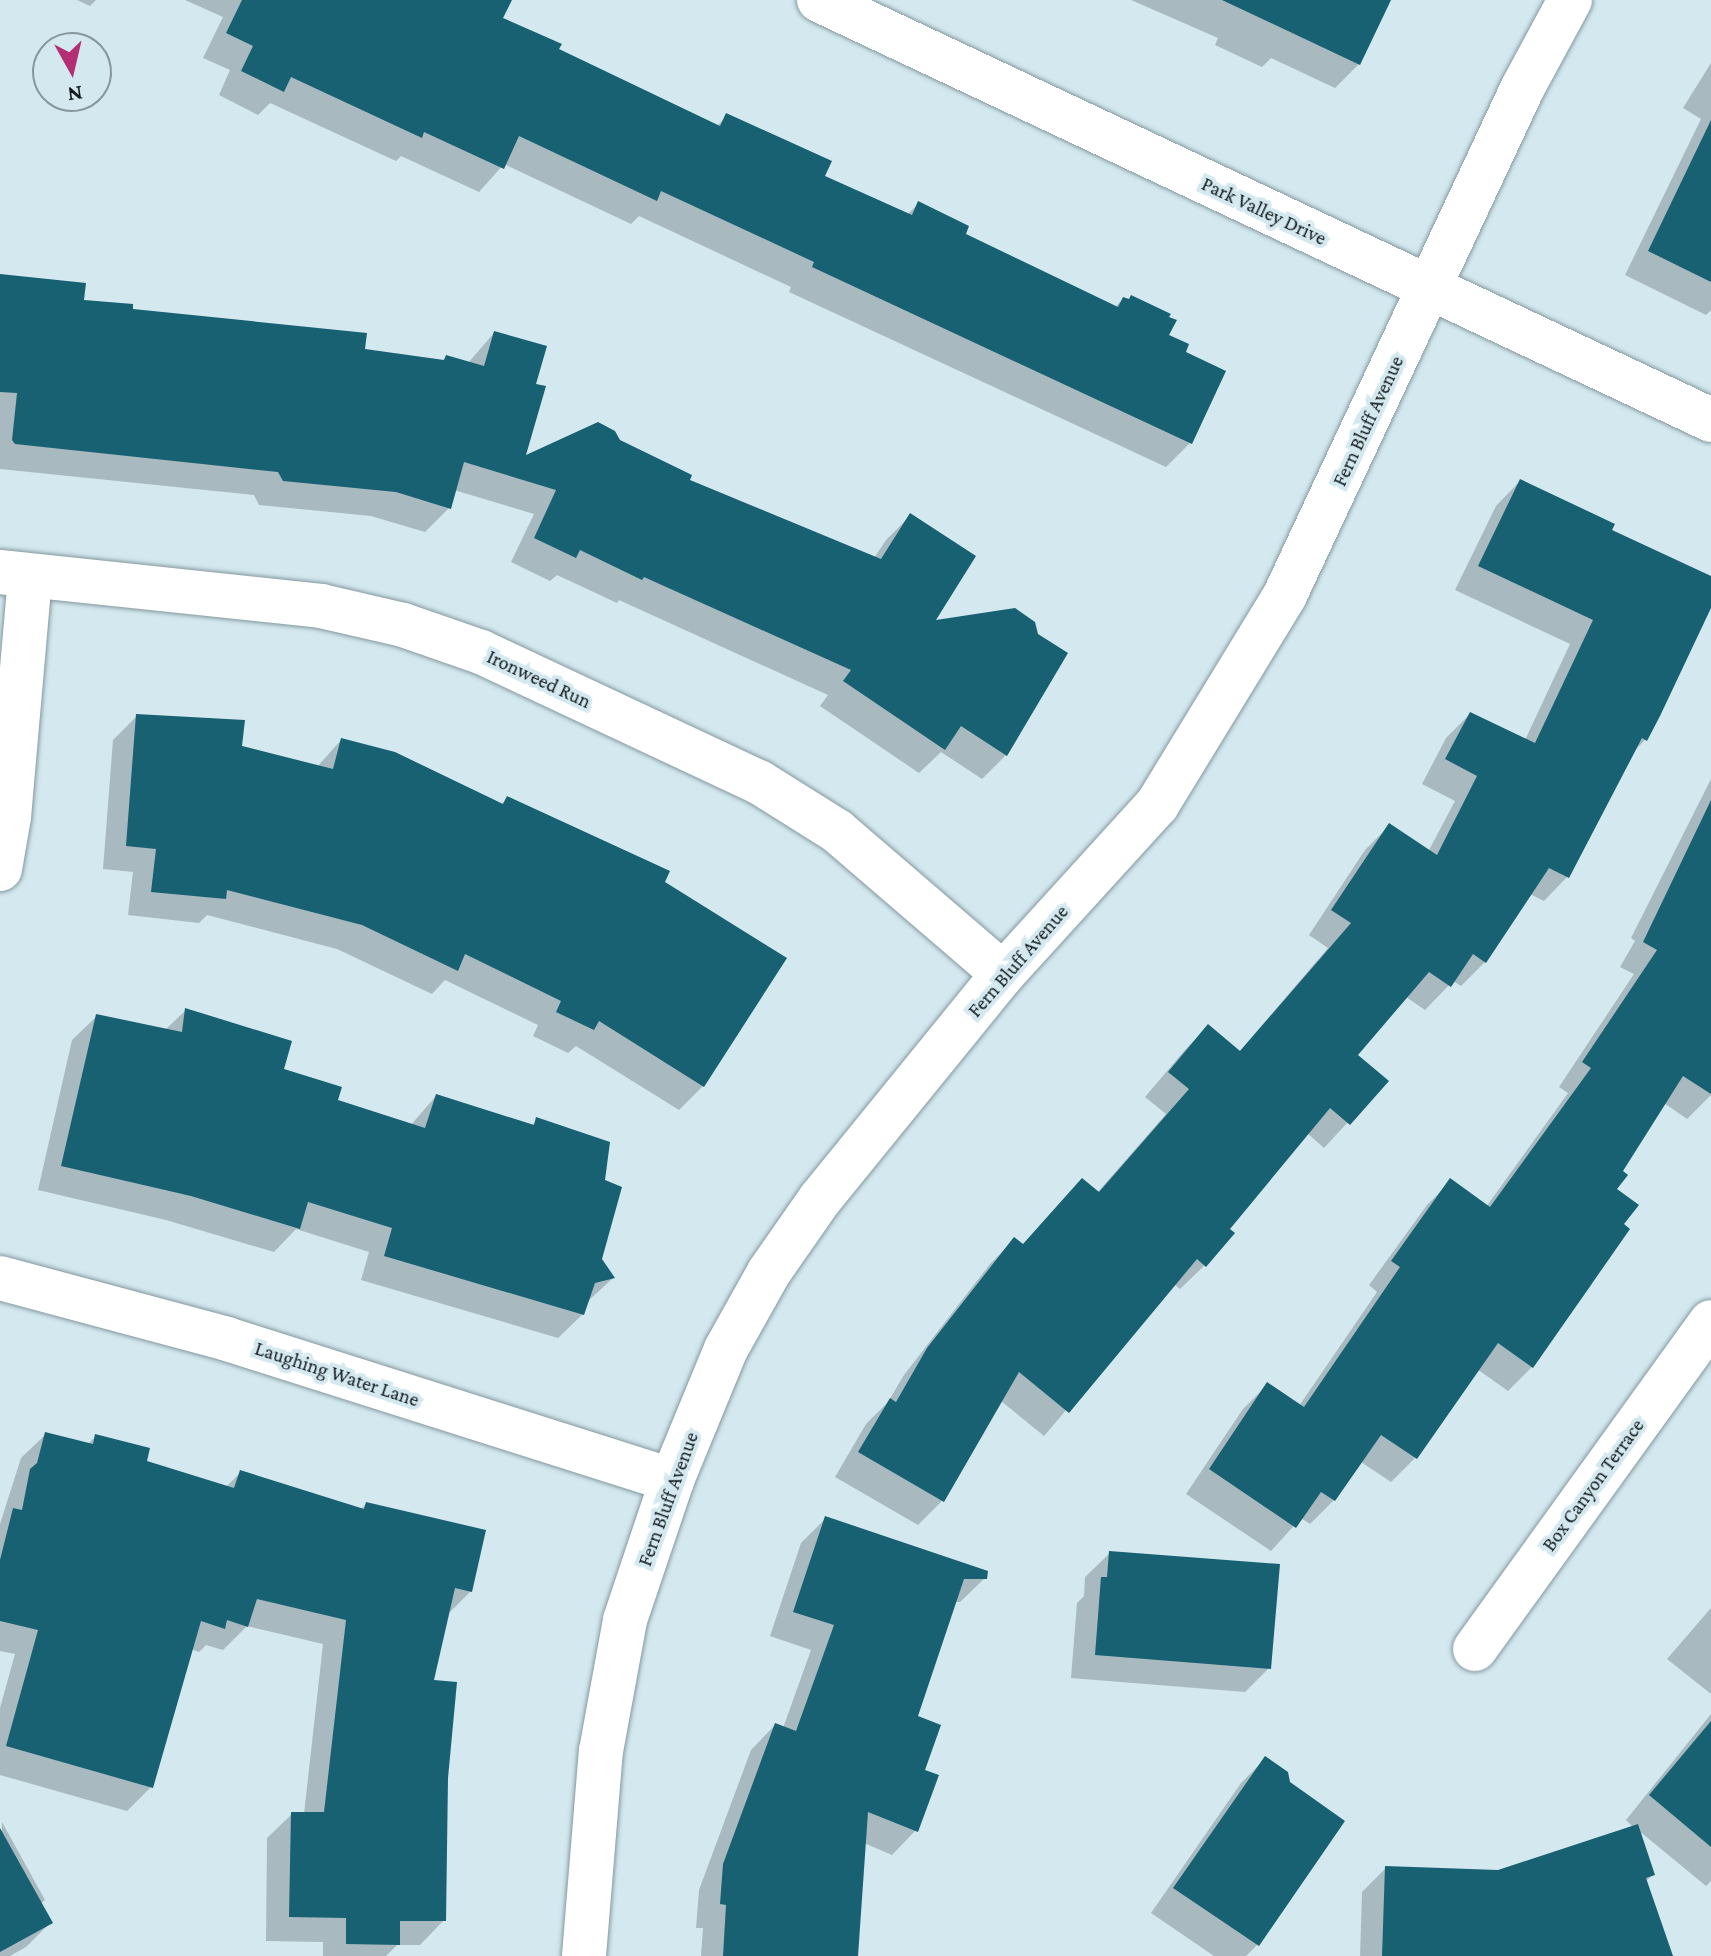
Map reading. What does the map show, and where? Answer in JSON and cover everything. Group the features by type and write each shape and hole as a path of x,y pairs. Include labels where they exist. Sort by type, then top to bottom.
{"street":[{"name":"Park Valley Drive","path":"819,0 1711,420"},
{"name":"Fern Bluff Avenue","path":"584,1956 601,1751 625,1620 672,1480 726,1349 769,1272 820,1199 1003,974 1157,805 1285,595 1523,87 1570,0"},
{"name":"Ironweed Run","path":"15,574 321,606 403,625 481,652 759,782 837,831 1003,974"},
{"path":"0,869 9,817 15,574"},
{"name":"Laughing Water Lane","path":"0,1278 227,1339 672,1480"},
{"name":"Box Canyon Terrace","path":"1475,1649 1711,1322"}],"building":[{"path":"242,0 512,0 503,18 562,44 559,49 720,126 726,113 832,161 825,176 912,215 918,201 969,226 966,234 1118,307 1123,297 1129,299 1131,295 1171,314 1169,317 1177,320 1169,335 1189,344 1186,352 1226,371 1192,444 812,267 814,262 661,191 657,201 519,136 504,169 424,132 422,138 291,77 284,92 241,71 253,46 226,33"},
{"path":"1222,0 1391,0 1360,65"},
{"path":"1711,120 1711,282 1648,251"},
{"path":"0,274 86,283 84,300 133,304 133,309 367,333 365,349 444,360 446,355 484,366 494,331 547,346 536,384 546,386 526,455 598,422 615,431 620,440 692,475 690,480 881,559 910,513 976,556 936,620 1015,608 1035,622 1038,634 1068,653 1007,756 961,726 945,750 843,681 851,670 580,550 576,558 534,538 556,490 464,462 451,509 396,492 283,481 278,472 15,444 12,440 17,393 0,392"},
{"path":"1520,479 1615,524 1612,530 1711,576 1711,608 1647,741 1642,738 1569,878 1549,868 1486,963 1473,954 1451,987 1429,972 1358,1055 1389,1081 1350,1125 1330,1108 1230,1229 1235,1233 1206,1267 1197,1259 1069,1413 1019,1372 944,1502 858,1452 890,1398 896,1402 927,1348 1014,1237 1023,1244 1082,1178 1099,1192 1189,1089 1168,1072 1208,1024 1240,1051 1351,923 1331,910 1389,823 1437,855 1477,776 1445,759 1470,712 1535,743 1593,620 1478,566"},
{"path":"136,714 245,720 242,746 333,769 341,738 395,752 503,804 507,796 670,871 665,882 787,958 704,1087 599,1021 594,1030 556,1012 561,1001 465,954 458,971 362,925 227,890 226,899 151,892 156,849 126,846"},
{"path":"1711,800 1711,1094 1683,1076 1623,1171 1628,1175 1617,1189 1639,1205 1624,1224 1630,1229 1533,1368 1498,1343 1417,1459 1381,1435 1335,1501 1321,1492 1296,1528 1209,1469 1267,1382 1304,1407 1400,1267 1391,1261 1450,1178 1490,1207 1591,1068 1582,1062 1657,950 1643,942"},
{"path":"185,1008 292,1041 284,1069 342,1087 338,1100 425,1128 436,1094 534,1125 536,1117 610,1142 605,1180 622,1187 602,1259 615,1278 595,1283 584,1315 384,1256 392,1228 308,1202 300,1229 191,1196 61,1166 96,1014 182,1032"},
{"path":"45,1432 93,1444 95,1434 150,1448 147,1461 234,1488 240,1470 364,1509 366,1502 486,1530 472,1592 455,1588 434,1680 457,1682 448,1778 446,1921 400,1921 400,1945 346,1944 346,1918 289,1917 291,1812 324,1812 346,1620 257,1599 248,1627 227,1620 225,1629 201,1621 153,1788 6,1746 38,1630 0,1621 0,1560 13,1508 22,1510 30,1469 37,1463"},
{"path":"825,1516 988,1571 987,1579 964,1579 918,1716 941,1725 925,1770 939,1775 918,1832 868,1812 858,1956 723,1956 726,1905 720,1904 723,1864 775,1723 796,1731 834,1625 793,1612"},
{"path":"1109,1551 1280,1564 1271,1669 1095,1655 1101,1577 1107,1577"},
{"path":"1711,1721 1711,1847 1649,1795"},
{"path":"1265,1756 1288,1772 1290,1782 1345,1821 1259,1946 1173,1888"},
{"path":"1638,1824 1655,1875 1646,1878 1673,1956 1382,1956 1385,1866 1498,1870"},
{"path":"0,1828 53,1923 0,1952"}]}
